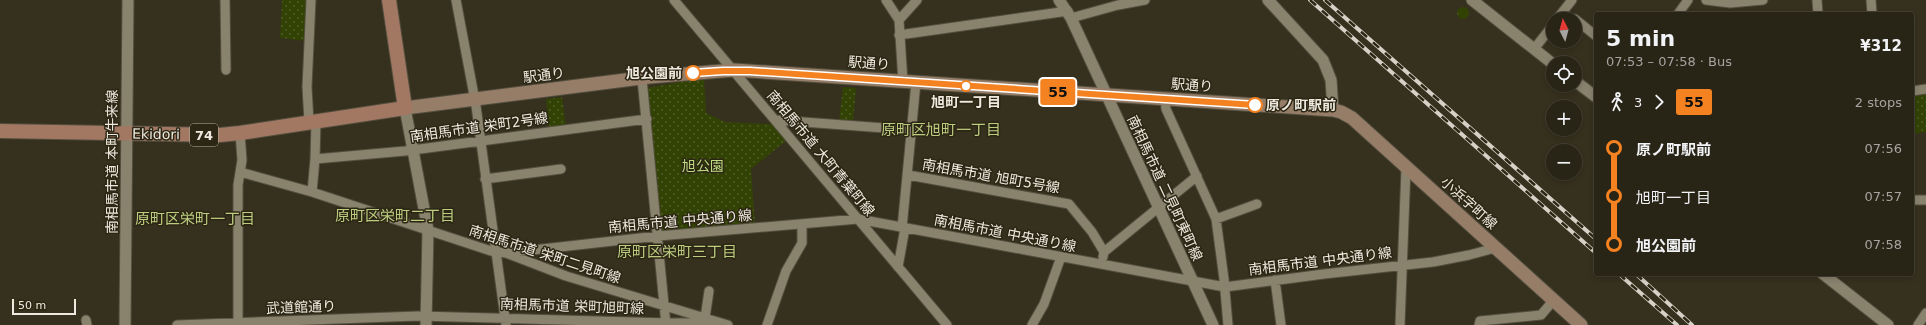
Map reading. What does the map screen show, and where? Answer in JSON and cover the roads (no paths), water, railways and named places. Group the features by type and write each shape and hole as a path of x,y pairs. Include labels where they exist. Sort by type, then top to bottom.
{"main road":[{"path":"389,0 405,108"},
{"name":"駅通り","path":"405,108 642,79 734,70 1165,100 1333,110"},
{"name":"Ekidori","path":"0,131 200,135 240,133 405,108"},
{"name":"小浜字町線","path":"1333,110 1352,118 1581,325"}],"street":[{"name":"南相馬市道 本町牛来線","path":"125,325 128,0"},
{"path":"225,0 226,70"},
{"path":"311,0 307,87 312,121 315,159 312,192"},
{"path":"456,0 474,100 505,321"},
{"name":"南相馬市道 大町青葉町線","path":"674,0 947,325"},
{"path":"886,0 899,20 899,35 910,82 912,130 904,228 898,266"},
{"path":"899,20 917,0"},
{"name":"南相馬市道 二見町東町線","path":"1059,0 1069,15 1191,281 1213,325"},
{"path":"899,35 1069,15 1116,3 1145,0"},
{"path":"1268,0 1323,60 1331,80 1333,110"},
{"path":"1566,12 1564,10 1572,0"},
{"path":"1679,12 1688,0"},
{"path":"1706,0 1730,3 1763,0"},
{"path":"1817,0 1818,12"},
{"path":"1871,0 1872,12"},
{"path":"1480,2 1546,58"},
{"path":"1582,25 1594,34"},
{"path":"1534,49 1546,34"},
{"path":"642,79 666,324"},
{"path":"1582,86 1594,95"},
{"path":"1914,91 1926,90"},
{"path":"1165,100 1166,109 1216,219 1225,287 1228,325"},
{"path":"405,108 428,230 426,321"},
{"name":"南相馬市道 栄町2号線","path":"315,159 412,150 647,119"},
{"path":"776,120 912,130"},
{"path":"238,324 237,219 238,180 242,160 240,133"},
{"path":"1400,325 1406,168"},
{"path":"485,178 561,170"},
{"name":"南相馬市道 栄町二見町線","path":"240,172 312,192 496,252 506,253 566,276 728,325"},
{"name":"南相馬市道 旭町5号線","path":"908,175 1068,204 1092,232 1104,252"},
{"path":"1102,265 1104,252 1197,176"},
{"path":"1914,200 1926,200"},
{"path":"1216,219 1257,204"},
{"name":"南相馬市道 中央通り線","path":"506,253 658,236 858,219 1225,287 1452,259 1495,248"},
{"path":"768,325 786,271 802,243 802,224"},
{"path":"1032,325 1044,304 1061,257"},
{"path":"1826,276 1888,325"},
{"path":"1274,280 1281,325"},
{"path":"705,318 709,291"},
{"path":"1541,325 1541,315 1553,301"},
{"path":"1918,325 1926,313"},
{"path":"1479,325 1480,321 1541,315"},
{"name":"武道館通り","path":"177,325 426,321"},
{"name":"南相馬市道 栄町旭町線","path":"426,321 666,324 718,322"}],"railway":[{"path":"1310,0 1594,251"},
{"path":"1325,0 1594,237"},
{"path":"1621,276 1677,325"},
{"path":"1638,276 1692,325"}],"place":[{"name":"旭公園前","path":"693,73"},
{"name":"旭町一丁目","path":"966,86"},
{"name":"原ノ町駅前","path":"1255,105"}],"district":[{"name":"原町区旭町一丁目","path":"941,130"},
{"name":"原町区栄町二丁目","path":"395,216"},
{"name":"原町区栄町一丁目","path":"195,219"},
{"name":"原町区栄町三丁目","path":"677,252"}],"park label":[{"name":"旭公園","path":"703,166"}]}
